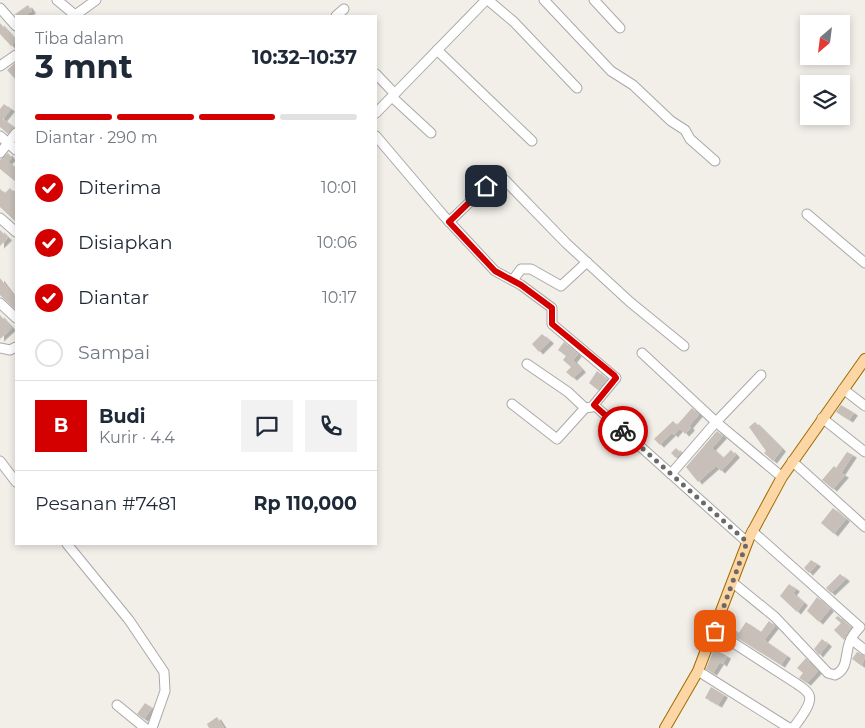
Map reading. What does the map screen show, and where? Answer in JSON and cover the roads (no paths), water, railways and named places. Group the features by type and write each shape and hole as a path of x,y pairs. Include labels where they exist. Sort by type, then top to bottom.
{"main road":[{"path":"665,728 698,671 752,531 792,461 865,359"}],"street":[{"path":"57,0 73,15"},
{"path":"75,15 96,0"},
{"path":"377,112 487,0 514,22 577,88"},
{"path":"544,0 611,71 633,86 671,122 685,130 690,139 714,161"},
{"path":"594,0 620,28"},
{"path":"337,15 344,9"},
{"path":"1,12 15,25"},
{"path":"437,50 532,141"},
{"path":"0,66 15,56"},
{"path":"377,75 431,133"},
{"path":"0,154 15,134"},
{"path":"0,136 15,149"},
{"path":"377,137 449,222 495,271 535,294 552,308 552,324 616,378 557,439 512,404"},
{"path":"449,222 499,174 630,302 684,346"},
{"path":"807,214 865,263"},
{"path":"0,218 15,231"},
{"path":"513,280 521,269 531,268 561,286 587,262"},
{"path":"0,303 15,317"},
{"path":"0,348 10,350 15,348"},
{"path":"642,353 716,422 782,477"},
{"path":"527,364 589,407 671,474 747,542"},
{"path":"671,474 716,422 761,375"},
{"path":"843,389 865,406"},
{"path":"822,418 865,452"},
{"path":"0,461 15,481"},
{"path":"792,461 865,527"},
{"path":"732,582 775,618 831,674 838,674 843,668 851,639 863,625 752,531"},
{"path":"68,545 129,620 164,672 165,690 152,728"},
{"path":"698,671 789,728 794,727 801,717 810,698 809,693 797,684 715,631"},
{"path":"851,639 865,650"},
{"path":"117,705 145,728"}]}
